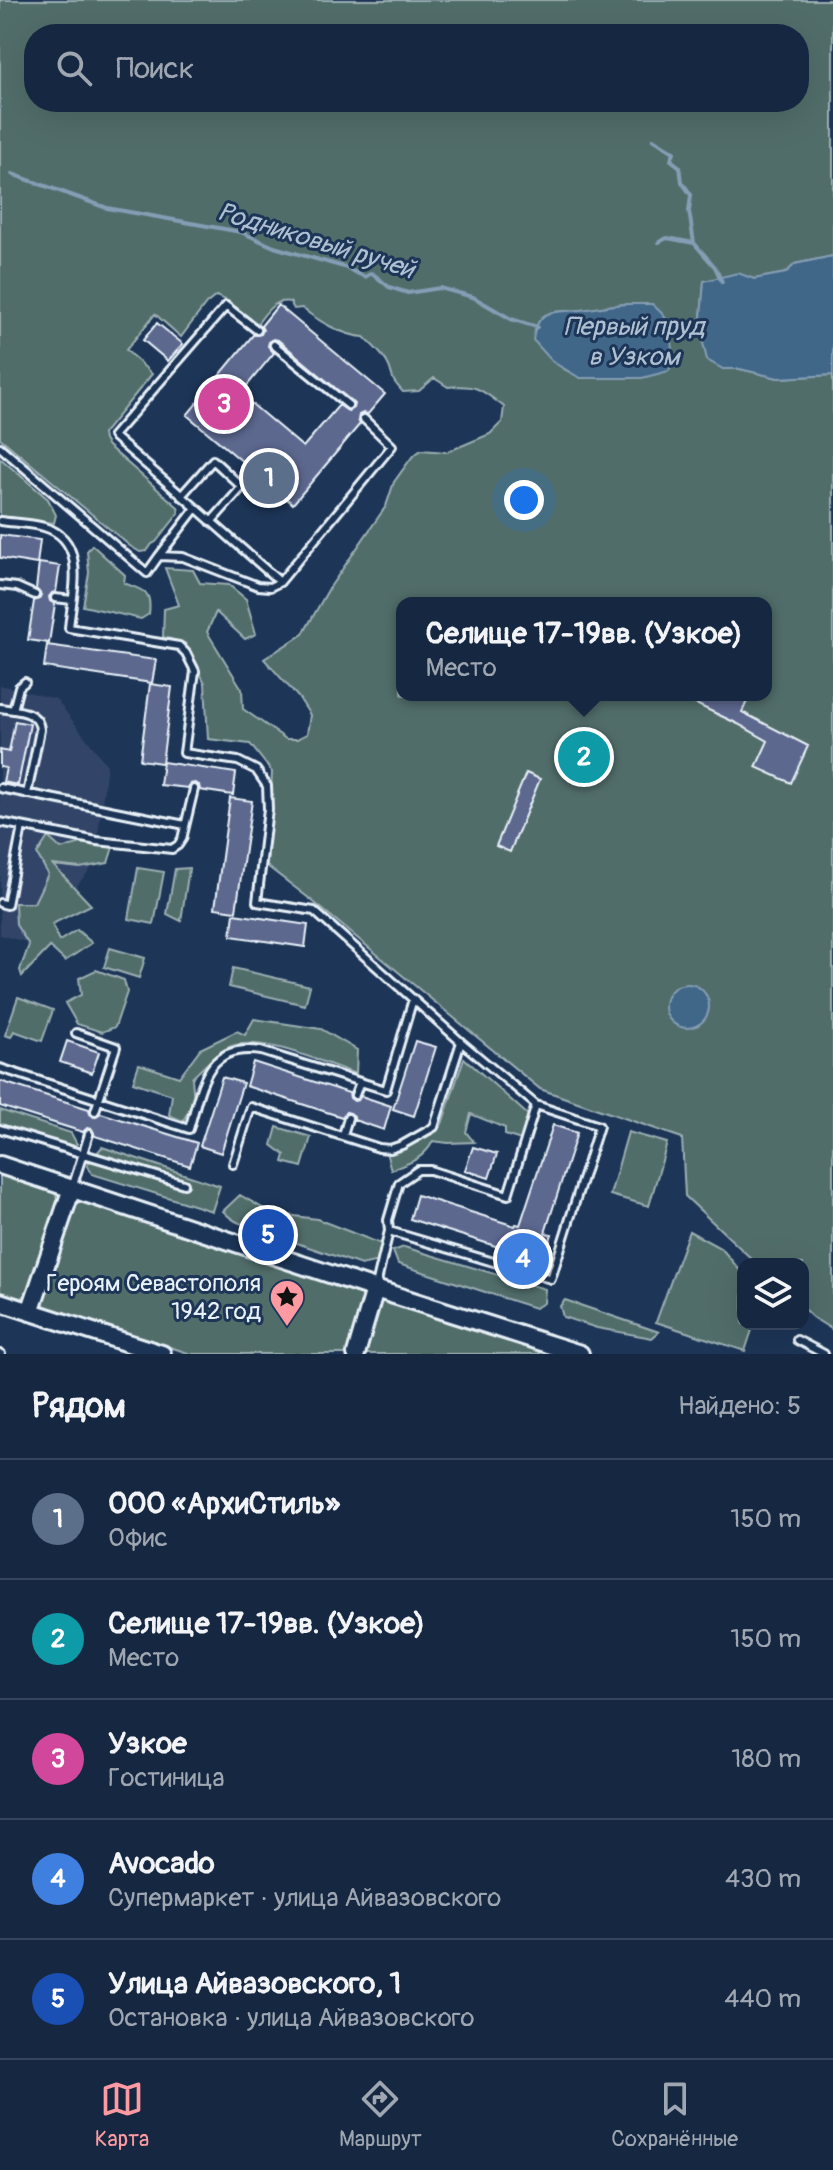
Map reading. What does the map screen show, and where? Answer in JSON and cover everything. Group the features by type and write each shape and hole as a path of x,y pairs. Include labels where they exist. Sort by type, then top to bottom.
{"main road":[{"path":"0,1165 580,1354"},
{"path":"30,1312 72,1188"},
{"path":"356,1354 375,1289"},
{"path":"0,1302 162,1354"}],"lane":[{"path":"257,330 226,306 113,436 280,582"},
{"path":"274,345 348,405"},
{"path":"159,556 183,557 258,586 270,587 280,582 392,446 364,419"},
{"path":"0,447 147,573 196,508"},
{"path":"181,496 213,460 242,487 211,522"},
{"path":"0,521 46,528 64,538 74,553 75,575 69,628 179,646 186,653 195,671 184,753 238,761 256,770 267,786 268,809 257,902 314,911 536,1105 599,1126 551,1279 389,1231"},
{"path":"0,585 17,587 35,595"},
{"path":"55,598 72,600"},
{"path":"13,710 19,687 25,682"},
{"path":"0,708 30,714 40,722 27,794"},
{"path":"197,767 199,756"},
{"path":"0,788 185,825"},
{"path":"0,822 97,841 172,849 182,839 194,789"},
{"path":"0,903 7,905 22,827"},
{"path":"0,1068 189,1129 204,1080 214,1064 226,1053 244,1049 261,1051 386,1090 413,999"},
{"path":"76,1033 116,1047 95,1111"},
{"path":"233,1164 251,1107 379,1148 390,1149 412,1140 434,1127 461,1042"},
{"path":"355,1095 360,1082"},
{"path":"375,1289 389,1231 388,1220 399,1183 418,1170 430,1170 508,1195 536,1105"},
{"path":"343,1135 348,1118"},
{"path":"0,1129 184,1184"},
{"path":"72,1188 89,1134"},
{"path":"797,1340 824,1354"}],"shaded area":[{"path":"0,685 56,699 107,765 94,865 29,943 0,935"}],"green space":[{"path":"0,0 833,0 833,256 795,264 786,273 754,279 738,274 704,281 700,330 723,369 740,369 778,378 833,375 833,1330 809,1314 809,1258 751,1258 685,1196 682,1138 540,1089 267,866 272,772 250,744 208,739 205,683 185,643 163,637 164,609 179,605 165,568 193,570 200,583 229,585 246,599 256,634 245,639 216,612 207,632 242,689 243,709 286,739 297,739 307,734 310,715 264,659 303,634 328,590 386,506 394,482 412,457 421,450 447,452 490,434 502,422 504,407 479,390 466,386 448,387 434,378 419,391 403,392 394,381 386,360 364,337 332,327 302,308 294,309 290,302 274,305 257,324 228,301 216,296 206,304 181,337 155,314 126,350 152,374 103,434 108,446 178,507 179,513 156,542 147,551 140,552 0,438","holes":["627,304 595,377 568,371 534,340 543,316"]},
{"path":"0,458 48,499 56,515 54,523 0,516"},
{"path":"92,545 125,575 124,583 145,592 149,600 149,614 141,619 83,606 89,573 87,551"},
{"path":"48,837 61,849 85,842 113,847 108,863 80,868 53,865 91,905 52,924 59,941 77,930 92,943 65,961 50,947 22,976 20,970 29,945 16,925 15,903 34,903 48,874 37,854"},
{"path":"138,868 164,872 154,924 129,919"},
{"path":"189,868 181,921 167,914 175,869"},
{"path":"110,948 145,958 139,978 104,967"},
{"path":"233,968 310,986 305,1005 229,987"},
{"path":"96,970 124,980 127,992 115,1027 102,1032 77,1024 65,1003 81,995 79,978"},
{"path":"18,997 53,1010 42,1041 14,1031 11,1037 5,1035"},
{"path":"254,1019 321,1029 357,1050 356,1074 271,1046 238,1044 225,1049 192,1078 194,1101 183,1121 169,1115 172,1095 133,1082 139,1064 179,1077 200,1049 237,1031 245,1035"},
{"path":"464,1058 528,1115 521,1140 505,1135 505,1128 471,1114 466,1132 474,1142 433,1141 421,1156 391,1170 386,1152 423,1138 442,1124"},
{"path":"0,1110 71,1133 77,1144 60,1153 0,1133"},
{"path":"277,1127 311,1137 302,1167 283,1162 285,1155 272,1145"},
{"path":"628,1132 667,1143 649,1206 610,1195"},
{"path":"102,1147 220,1186 212,1211 92,1174 87,1165"},
{"path":"0,1173 54,1190 59,1203 28,1294 20,1299 0,1292"},
{"path":"240,1195 271,1213 317,1219 384,1245 379,1261 361,1265 279,1237 278,1231 237,1222 223,1211"},
{"path":"86,1200 365,1293 366,1301 350,1354 191,1354 45,1306 41,1298 74,1201"},
{"path":"689,1231 722,1249 737,1267 737,1330 752,1330 745,1351 656,1322"},
{"path":"404,1247 545,1289 544,1303 535,1308 398,1264 393,1251"},
{"path":"387,1300 542,1348 540,1354 363,1354 379,1303"},
{"path":"565,1300 659,1332 652,1338 597,1328 563,1317 560,1306"}],"water":[{"path":"833,256 833,375 778,378 740,369 723,369 707,360 700,330 704,281 738,273 754,279 786,273 795,264"},
{"name":"Первый пруд в Узком","path":"652,304 665,317 672,345 669,371 642,378 580,378 553,362 533,340 539,321 549,313"},
{"path":"687,984 703,990 709,1006 703,1022 687,1028 671,1022 665,1006 671,990"}],"building":[{"path":"278,305 385,394 368,414 359,415 360,424 293,504 187,415 253,335 261,334 261,326","holes":["278,340 354,404 348,411 339,405 303,447 240,394 274,353 268,346 269,342"]},
{"path":"157,323 183,344 168,361 143,340"},
{"path":"0,535 40,540 37,564 0,558"},
{"path":"39,563 60,566 56,592 49,597 55,604 49,643 28,640 34,601 41,595 36,589"},
{"path":"47,645 156,660 152,683 44,667"},
{"path":"150,684 172,687 162,763 140,760"},
{"path":"690,701 747,701 742,712 808,746 791,783 756,767 768,741"},
{"path":"15,721 30,724 18,785 3,782 6,768 0,767 0,750 9,752"},
{"path":"163,762 236,773 233,795 200,790 195,783 188,788 160,785"},
{"path":"526,773 540,779 510,852 496,846"},
{"path":"230,798 252,801 236,911 215,908"},
{"path":"234,914 308,925 305,947 231,936"},
{"path":"67,1041 99,1052 92,1073 60,1062"},
{"path":"415,1041 436,1047 414,1116 393,1109"},
{"path":"253,1062 349,1093 354,1101 361,1096 391,1106 384,1130 354,1120 350,1113 346,1112 342,1117 246,1086"},
{"path":"222,1077 243,1083 221,1153 200,1146"},
{"path":"0,1081 89,1109 94,1117 101,1113 197,1143 190,1166 95,1136 92,1129 87,1128 83,1132 0,1106"},
{"path":"553,1125 577,1133 545,1233 552,1234 541,1269 506,1259 508,1250 410,1219 417,1195 520,1225"},
{"path":"473,1147 497,1154 489,1178 465,1170"}],"waterway":[{"path":"653,139 674,152 671,160 680,167 682,182 691,195 689,211 694,243 715,267 722,282"},
{"name":"Родниковый ручей","path":"12,174 107,208 241,232 274,247 344,267 365,277 372,273 389,287 408,293 440,288 473,297 511,319 537,327"},
{"path":"659,242 667,238 694,243"}],"place":[{"name":"Узкое","path":"224,404"},
{"name":"ООО «АрхиСтиль»","path":"269,478"},
{"name":"Селище 17-19вв. (Узкое)","path":"584,757"},
{"name":"Улица Айвазовского, 1","path":"268,1235"},
{"name":"Avocado","path":"523,1259"},
{"name":"Героям Севастополя 1942 год","path":"287,1328"}]}
